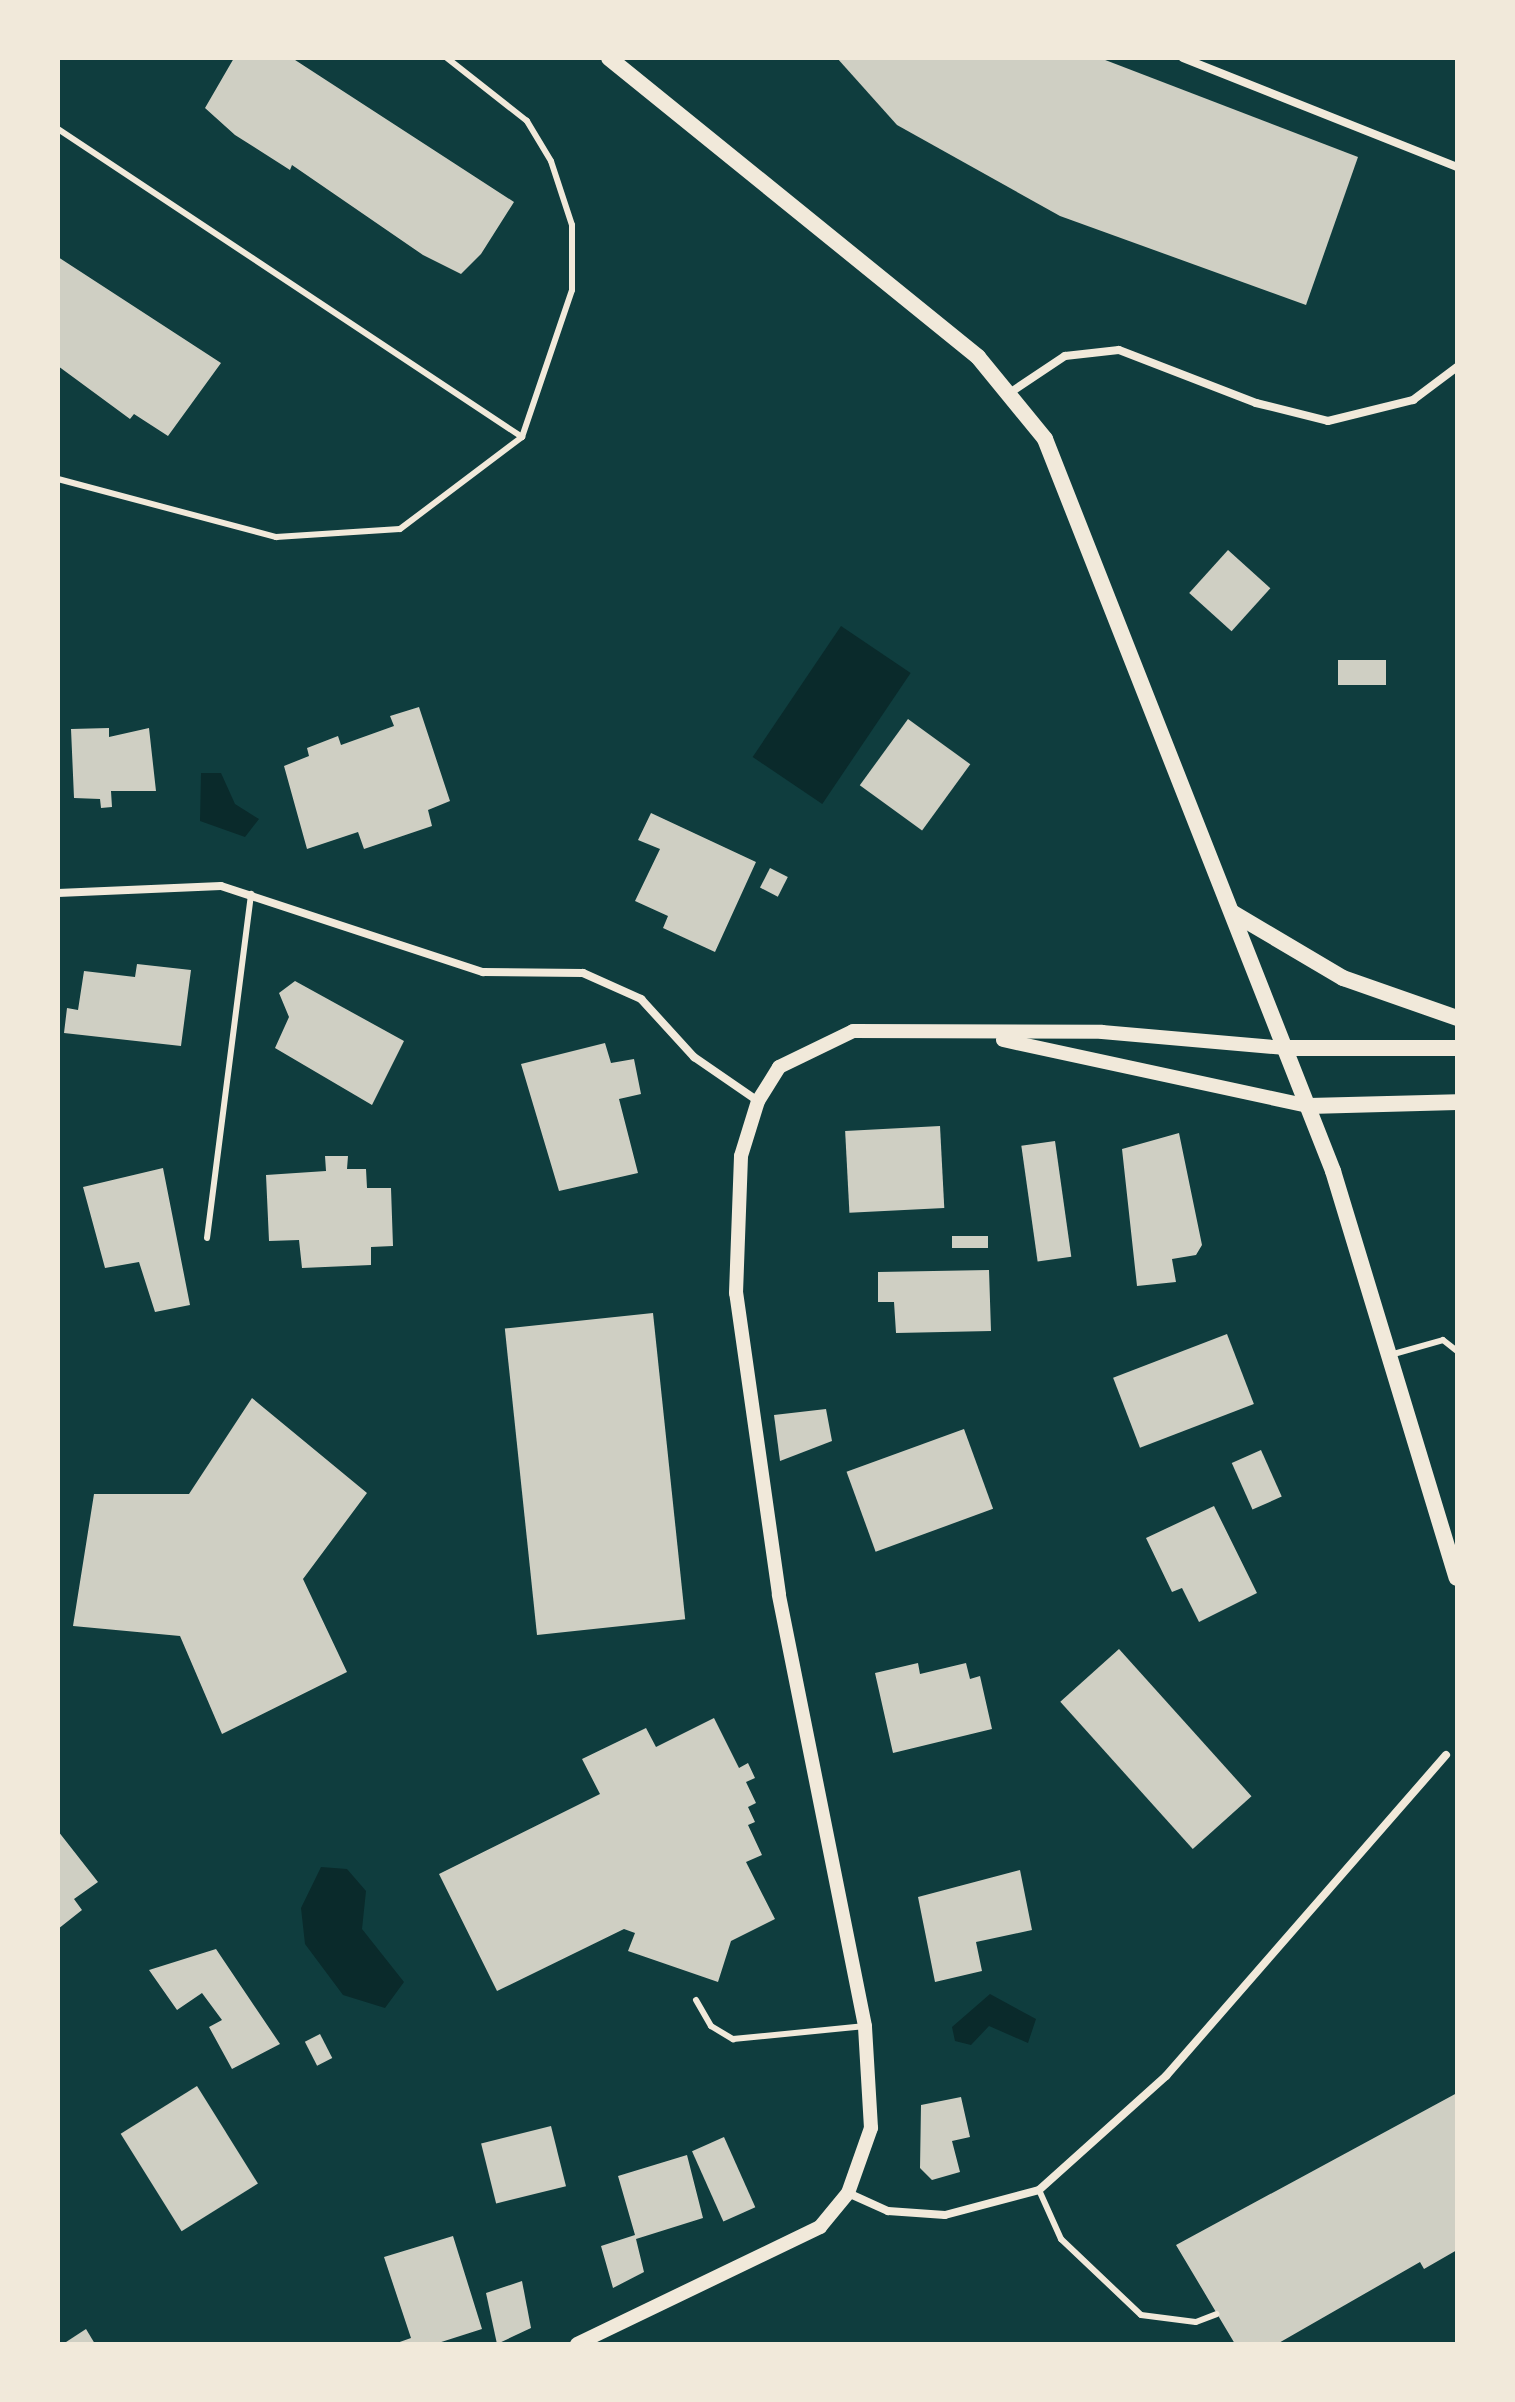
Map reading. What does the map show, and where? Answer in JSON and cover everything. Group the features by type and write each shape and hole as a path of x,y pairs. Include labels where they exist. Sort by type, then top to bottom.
{"main road":[{"path":"609,58 966,347 1011,392 1045,439 1068,488 1309,1106 1390,1355 1457,1578"},
{"path":"1233,913 1343,978 1457,1018"},
{"path":"1286,1048 1457,1048"},
{"path":"1309,1106 1457,1102"}],"street":[{"path":"1183,58 1457,167"},
{"path":"1011,392 1065,356 1119,350 1256,403 1328,421 1413,400 1457,367"},
{"path":"58,893 221,886 251,894 362,938 483,972 583,973 641,999 694,1057 758,1101"},
{"path":"577,2344 820,2227 848,2193 871,2128 865,2026 779,1594 736,1293 741,1156 758,1101 779,1067 853,1031 979,1034 1102,1032 1286,1048"},
{"path":"979,1034 1309,1106"},
{"path":"848,2193 888,2211 945,2215 1039,2190 1166,2076 1446,1755"}],"lane":[{"path":"58,479 276,537 400,529 522,437 572,290 572,225 551,161 527,121 447,58"},
{"path":"58,129 522,437"},
{"path":"207,1238 251,894"},
{"path":"1390,1355 1443,1340 1457,1351"},
{"path":"696,2000 711,2026 733,2039 865,2026"},
{"path":"1039,2190 1061,2239 1141,2315 1196,2322 1217,2314"}],"water":[{"path":"841,626 911,673 822,804 753,757"},
{"path":"201,773 221,773 235,804 259,819 245,837 200,821"},
{"path":"321,1867 347,1869 366,1891 362,1929 404,1982 385,2008 343,1995 305,1944 301,1908"},
{"path":"990,1994 1036,2019 1028,2043 989,2026 971,2045 955,2041 952,2027"}],"building":[{"path":"234,58 292,58 514,202 481,254 461,274 423,255 292,165 290,170 235,135 205,108"},
{"path":"837,58 1100,58 1358,157 1306,305 1060,216 897,125"},
{"path":"58,257 221,363 168,436 134,414 130,419 58,366"},
{"path":"1228,550 1270,588 1232,631 1189,593"},
{"path":"1338,660 1386,660 1386,685 1338,685"},
{"path":"419,707 450,801 428,810 432,826 364,849 358,832 307,849 284,766 309,756 307,748 338,736 341,745 394,726 390,716"},
{"path":"908,719 970,764 922,831 860,785"},
{"path":"109,728 109,737 149,728 156,791 111,791 112,807 101,808 100,799 74,798 71,729"},
{"path":"651,813 756,862 715,952 663,928 668,916 635,901 660,849 638,840"},
{"path":"770,868 788,877 778,897 760,888"},
{"path":"137,964 191,970 181,1046 64,1033 67,1008 78,1010 84,971 135,977"},
{"path":"295,981 404,1041 372,1105 275,1048 289,1017 279,993"},
{"path":"605,1043 611,1063 634,1059 641,1094 619,1099 638,1173 559,1191 521,1064"},
{"path":"940,1126 944,1208 849,1213 845,1131"},
{"path":"1179,1133 1202,1245 1196,1255 1172,1259 1176,1282 1137,1286 1122,1149"},
{"path":"1055,1141 1071,1257 1038,1262 1021,1146"},
{"path":"325,1156 348,1156 347,1169 366,1169 367,1188 391,1188 393,1246 371,1247 371,1265 302,1268 299,1240 269,1241 266,1175 326,1171"},
{"path":"163,1168 190,1305 155,1312 139,1262 105,1268 83,1187"},
{"path":"952,1236 988,1236 988,1248 952,1248"},
{"path":"989,1270 991,1331 896,1333 894,1302 878,1302 878,1272"},
{"path":"653,1313 685,1619 537,1635 505,1329"},
{"path":"1227,1334 1254,1404 1140,1448 1113,1378"},
{"path":"252,1398 367,1493 303,1579 347,1672 222,1734 180,1636 73,1626 94,1494 189,1494"},
{"path":"826,1409 832,1441 780,1461 774,1415"},
{"path":"964,1429 993,1509 876,1552 847,1472"},
{"path":"1261,1450 1282,1497 1253,1510 1232,1463"},
{"path":"1214,1506 1257,1593 1199,1622 1182,1588 1172,1592 1146,1538"},
{"path":"1119,1649 1251,1796 1193,1849 1060,1702"},
{"path":"918,1663 920,1674 966,1663 970,1679 980,1676 992,1729 893,1753 875,1673"},
{"path":"714,1718 739,1768 748,1763 755,1778 746,1782 756,1803 748,1807 755,1822 748,1825 762,1855 746,1862 775,1919 731,1941 718,1982 628,1951 635,1933 624,1929 497,1991 439,1874 600,1794 582,1759 646,1728 656,1747"},
{"path":"58,1831 98,1882 74,1899 82,1910 58,1929"},
{"path":"1020,1870 1032,1930 976,1942 982,1971 935,1982 918,1897"},
{"path":"216,1949 280,2044 232,2069 209,2027 222,2020 202,1993 177,2010 149,1970"},
{"path":"320,2034 332,2058 317,2066 305,2042"},
{"path":"197,2086 258,2184 182,2231 121,2134"},
{"path":"1457,2093 1457,2250 1424,2269 1420,2262 1277,2344 1235,2344 1176,2245"},
{"path":"961,2097 970,2137 952,2141 960,2172 932,2180 920,2168 921,2105"},
{"path":"551,2126 566,2186 496,2204 481,2143"},
{"path":"724,2137 755,2207 723,2222 692,2151"},
{"path":"687,2155 703,2218 636,2239 644,2272 613,2288 601,2246 635,2235 618,2176"},
{"path":"453,2236 482,2329 435,2344 394,2344 411,2338 384,2257"},
{"path":"522,2281 531,2328 497,2344 486,2293"},
{"path":"86,2329 95,2344 63,2344"}]}
